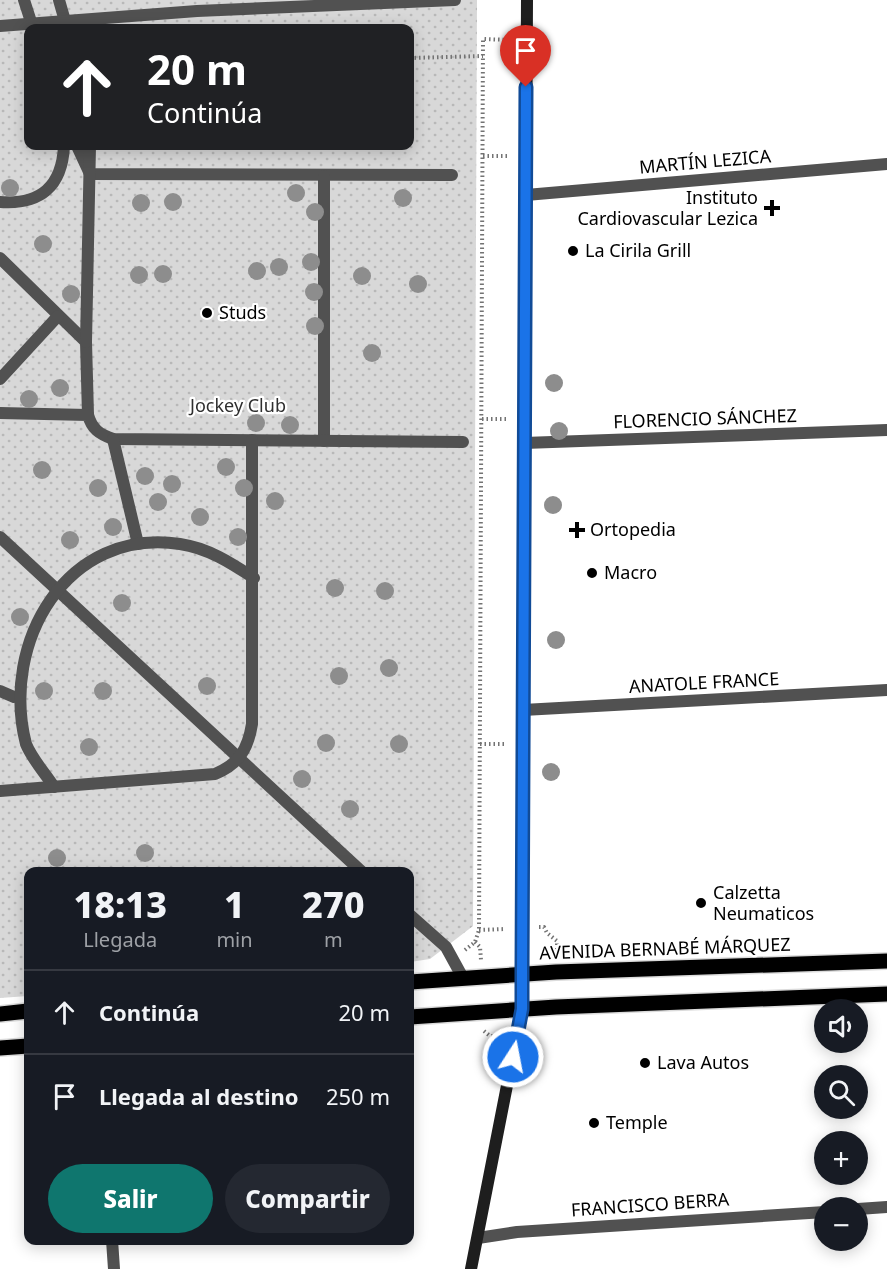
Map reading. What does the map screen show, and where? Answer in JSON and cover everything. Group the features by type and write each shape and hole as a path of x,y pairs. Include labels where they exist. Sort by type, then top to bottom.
{"main road":[{"path":"471,1269 522,1009 527,0"},
{"name":"AVENIDA BERNABÉ MÁRQUEZ","path":"414,982 522,973 887,961"},
{"path":"414,1017 522,1009 887,994"},
{"path":"0,1014 24,1011"},
{"path":"0,1048 24,1046"}],"street":[{"path":"24,0 31,24"},
{"path":"59,0 65,21"},
{"path":"45,24 197,11 455,0"},
{"path":"0,26 24,26"},
{"path":"0,202 31,200 54,185 63,164 64,150"},
{"path":"79,150 90,174"},
{"path":"90,150 86,342 88,415 92,427 101,435 113,439 463,442"},
{"name":"MARTÍN LEZICA","path":"526,195 887,164"},
{"path":"90,174 452,175"},
{"path":"324,176 324,441"},
{"path":"0,258 86,342"},
{"path":"0,379 58,316"},
{"path":"0,413 88,415"},
{"name":"FLORENCIO SÁNCHEZ","path":"524,443 887,430"},
{"path":"113,439 138,544"},
{"path":"0,791 215,774 229,768 241,757 249,743 252,724 254,578 252,440"},
{"path":"0,537 241,757 357,867"},
{"path":"54,786 27,745 14,697 17,657 31,620 54,587 79,566 107,552 138,544 180,544 219,556 254,578"},
{"name":"ANATOLE FRANCE","path":"522,711 887,690"},
{"path":"0,691 14,697"},
{"path":"414,919 446,947 463,978"},
{"path":"868,1209 887,1208"},
{"name":"FRANCISCO BERRA","path":"478,1238 517,1232 814,1213"},
{"path":"112,1245 114,1269"}],"path":[{"path":"479,930 483,39 527,41"},
{"path":"414,58 483,57"},
{"path":"483,156 526,157"},
{"path":"482,419 524,420"},
{"path":"480,744 522,744"}],"green space":[{"name":"Jockey Club","path":"0,0 477,0 473,926 430,959 414,961 414,867 24,867 24,996 0,998"}],"place":[{"name":"Instituto Cardiovascular Lezica","path":"772,208"},
{"name":"La Cirila Grill","path":"573,251"},
{"name":"Studs","path":"207,313"},
{"name":"Ortopedia","path":"577,530"},
{"name":"Macro","path":"592,573"},
{"name":"Calzetta Neumaticos","path":"701,903"},
{"name":"Lava Autos","path":"645,1063"},
{"name":"Temple","path":"594,1123"}],"route":[{"path":"513,1057 522,1009 526,87"}]}
